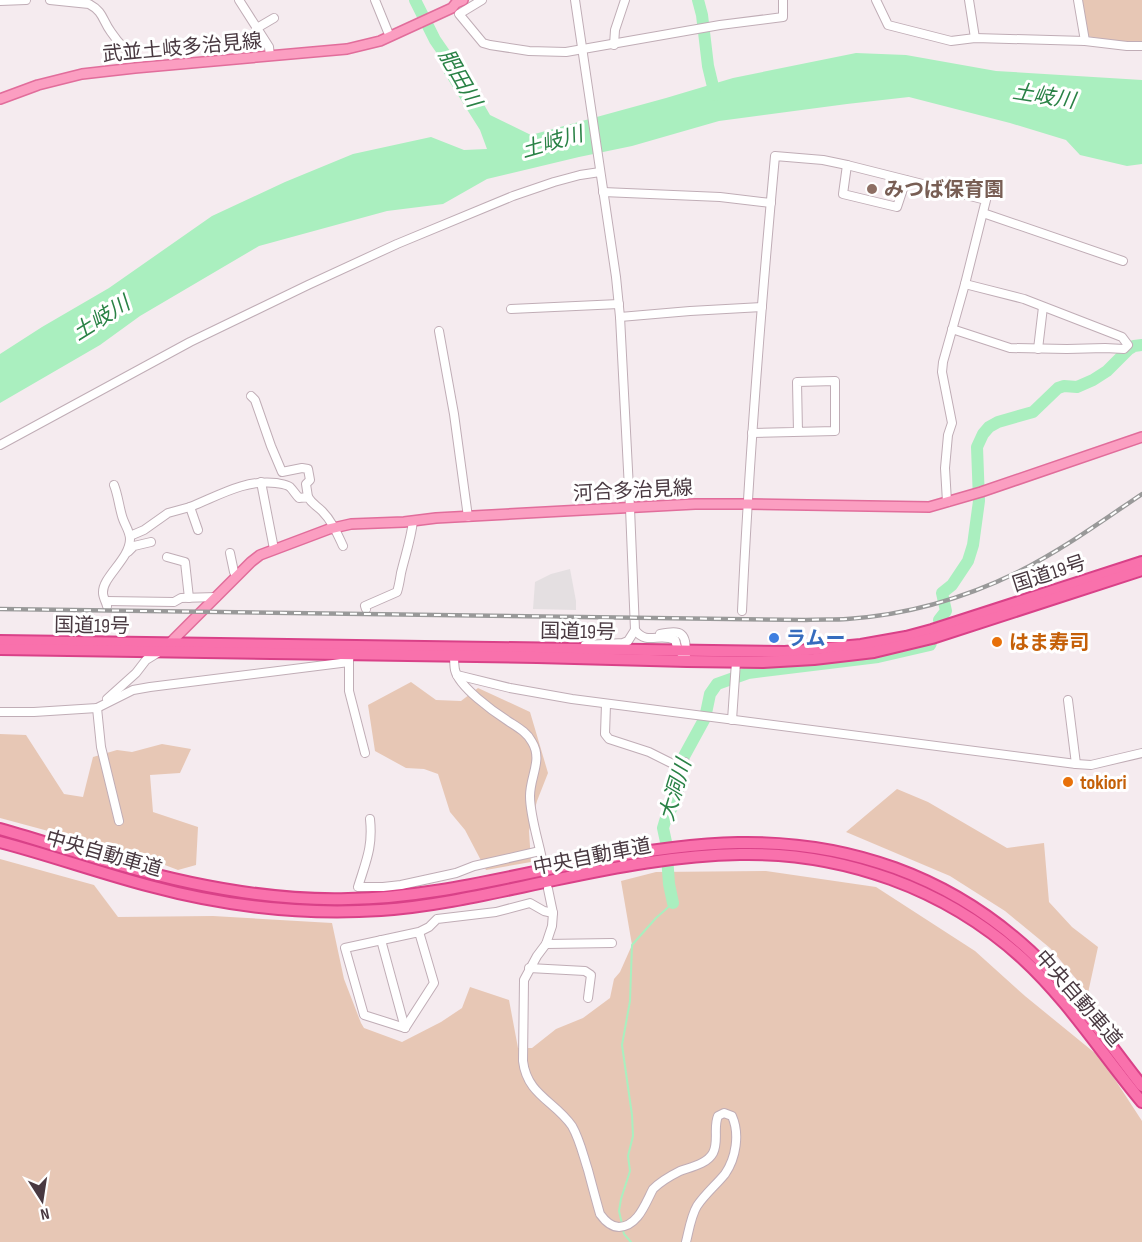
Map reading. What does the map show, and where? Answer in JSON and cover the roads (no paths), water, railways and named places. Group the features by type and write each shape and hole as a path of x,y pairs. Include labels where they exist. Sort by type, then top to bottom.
{"highway":[{"name":"国道19号","path":"454,652 568,658 785,652 839,648 880,642 932,630 1142,561"},
{"name":"国道19号","path":"0,649 350,654 565,648 684,654 735,667 763,662 833,657 902,646 958,631 1142,570"},
{"name":"国道19号","path":"0,641 169,644 350,654"},
{"name":"中央自動車道","path":"0,829 152,874 219,888 304,898 346,899 424,893 590,861 656,856 683,858 766,843 832,850 862,857 917,877 965,902 1009,933 1050,971 1142,1086"},
{"name":"中央自動車道","path":"0,842 184,894 227,902 303,910 345,911 415,906 484,896 656,856"},
{"name":"中央自動車道","path":"738,848 765,854 830,861 859,868 913,887 960,911 1002,941 1041,977 1076,1017 1142,1102"}],"main road":[{"name":"武並土岐多治見線","path":"0,99 38,85 82,74 338,50 380,41 392,32 455,3"},
{"name":"河合多治見線","path":"159,652 260,555 351,524 695,504 929,507 1142,437"}],"street":[{"path":"0,1 26,0"},
{"path":"50,0 82,2 93,6 101,13 111,32 124,48"},
{"path":"239,0 269,47 270,56"},
{"path":"375,0 392,32"},
{"path":"482,0 459,14 483,43 529,51 566,52 720,25 783,17 783,0"},
{"path":"565,648 628,641 634,630 635,617 619,304 613,250 574,0"},
{"path":"614,45 615,30 626,0"},
{"path":"876,0 888,25 951,41 975,38 1085,41 1142,46"},
{"path":"969,0 975,38"},
{"path":"1078,0 1085,41"},
{"path":"257,28 274,18"},
{"path":"742,611 752,433 775,156 823,160 847,165 986,200 943,362 942,372 952,423 948,435 945,468 947,502"},
{"path":"847,165 843,194 897,207 906,180"},
{"path":"0,445 198,338 398,244 513,196 554,182 600,172"},
{"path":"603,192 720,197 771,203"},
{"path":"982,213 1124,261"},
{"path":"952,329 1010,348 1124,349 1128,345 1122,337 1024,299 965,284"},
{"path":"511,309 619,304"},
{"path":"620,317 690,310 762,307"},
{"path":"1038,349 1043,307"},
{"path":"439,331 454,414 468,517"},
{"path":"752,433 798,432 836,431 835,381 797,382 798,432"},
{"path":"251,396 255,400 282,472 308,469 310,480 306,484 310,502 335,528 343,546"},
{"path":"130,536 144,530 168,513 190,507 221,493 261,482 287,485 299,498 308,497"},
{"path":"261,482 274,549"},
{"path":"114,484 123,520 130,536 125,555"},
{"path":"190,507 198,530"},
{"path":"366,609 365,606 399,589 413,521"},
{"path":"151,542 134,546 125,555 106,583 103,594 106,604 174,602 181,598 216,597"},
{"path":"230,553 237,576"},
{"path":"167,557 185,562 189,598"},
{"path":"635,617 640,630 644,633 681,633 685,638 684,654"},
{"path":"634,630 648,639 670,637 675,640 684,654"},
{"path":"97,708 146,660 159,652"},
{"path":"454,652 457,675 474,696 498,715 522,729 534,744 537,765 530,795 543,864"},
{"path":"0,712 97,708 133,690 350,654 349,691 365,753"},
{"path":"732,720 735,667"},
{"path":"457,675 510,688 606,704 1076,764 1091,765 1142,753"},
{"path":"1068,700 1076,764"},
{"path":"606,704 605,734 609,739 649,752 673,764 682,763"},
{"path":"97,708 101,747 119,821"},
{"path":"370,819 372,836 370,849 358,887 401,885 540,850"},
{"path":"548,889 553,913 552,926 546,944 529,968 524,980 525,1071 536,1091 571,1125 575,1132 581,1145 600,1215 615,1227 632,1224 656,1186 678,1172 694,1167 713,1153 715,1122 718,1116 724,1113 732,1116 736,1130 734,1155 726,1172 696,1208 686,1242"},
{"path":"405,1028 364,1015 345,948 419,932 429,927 437,919 496,912 530,903 553,913"},
{"path":"405,1028 434,983 419,932"},
{"path":"381,940 405,1028"},
{"path":"546,944 612,943"},
{"path":"529,968 585,971 591,975 588,998"}],"water":[{"name":"土岐川","path":"856,53 906,55 996,71 1142,80 1142,164 1127,166 1080,155 1066,140 909,97 719,121 632,146 487,179 443,204 387,211 259,246 140,316 100,345 0,403 0,354 109,288 212,216 353,154 431,137 464,150 487,149 480,130 444,73 460,63 490,115 531,135 733,78"}],"waterway":[{"name":"肥田川","path":"415,0 435,40 462,79"},
{"path":"698,0 715,95"},
{"name":"大洞川","path":"939,620 946,611 942,593 952,585 968,561 973,545 979,501 977,447 983,434 998,422 1033,412 1058,388 1077,387 1093,380 1107,371 1129,349 1142,345"},
{"name":"大洞川","path":"673,903 663,828 676,800 682,760 705,718 710,694 717,684 748,673 878,657 931,643"},
{"name":"大洞川","path":"622,1224 619,1211 630,1171 628,1156 633,1136 622,1045 630,1001 632,945 673,903"},
{"name":"大洞川","path":"623,1230 631,1242"}],"railway":[{"path":"0,609 806,620 869,617 935,604 977,590 1018,572 1081,535 1142,494"}],"place":[{"name":"みつば保育園","path":"872,189"},
{"name":"ラムー","path":"774,638"},
{"name":"はま寿司","path":"997,642"},
{"name":"tokiori","path":"1068,782"}]}
